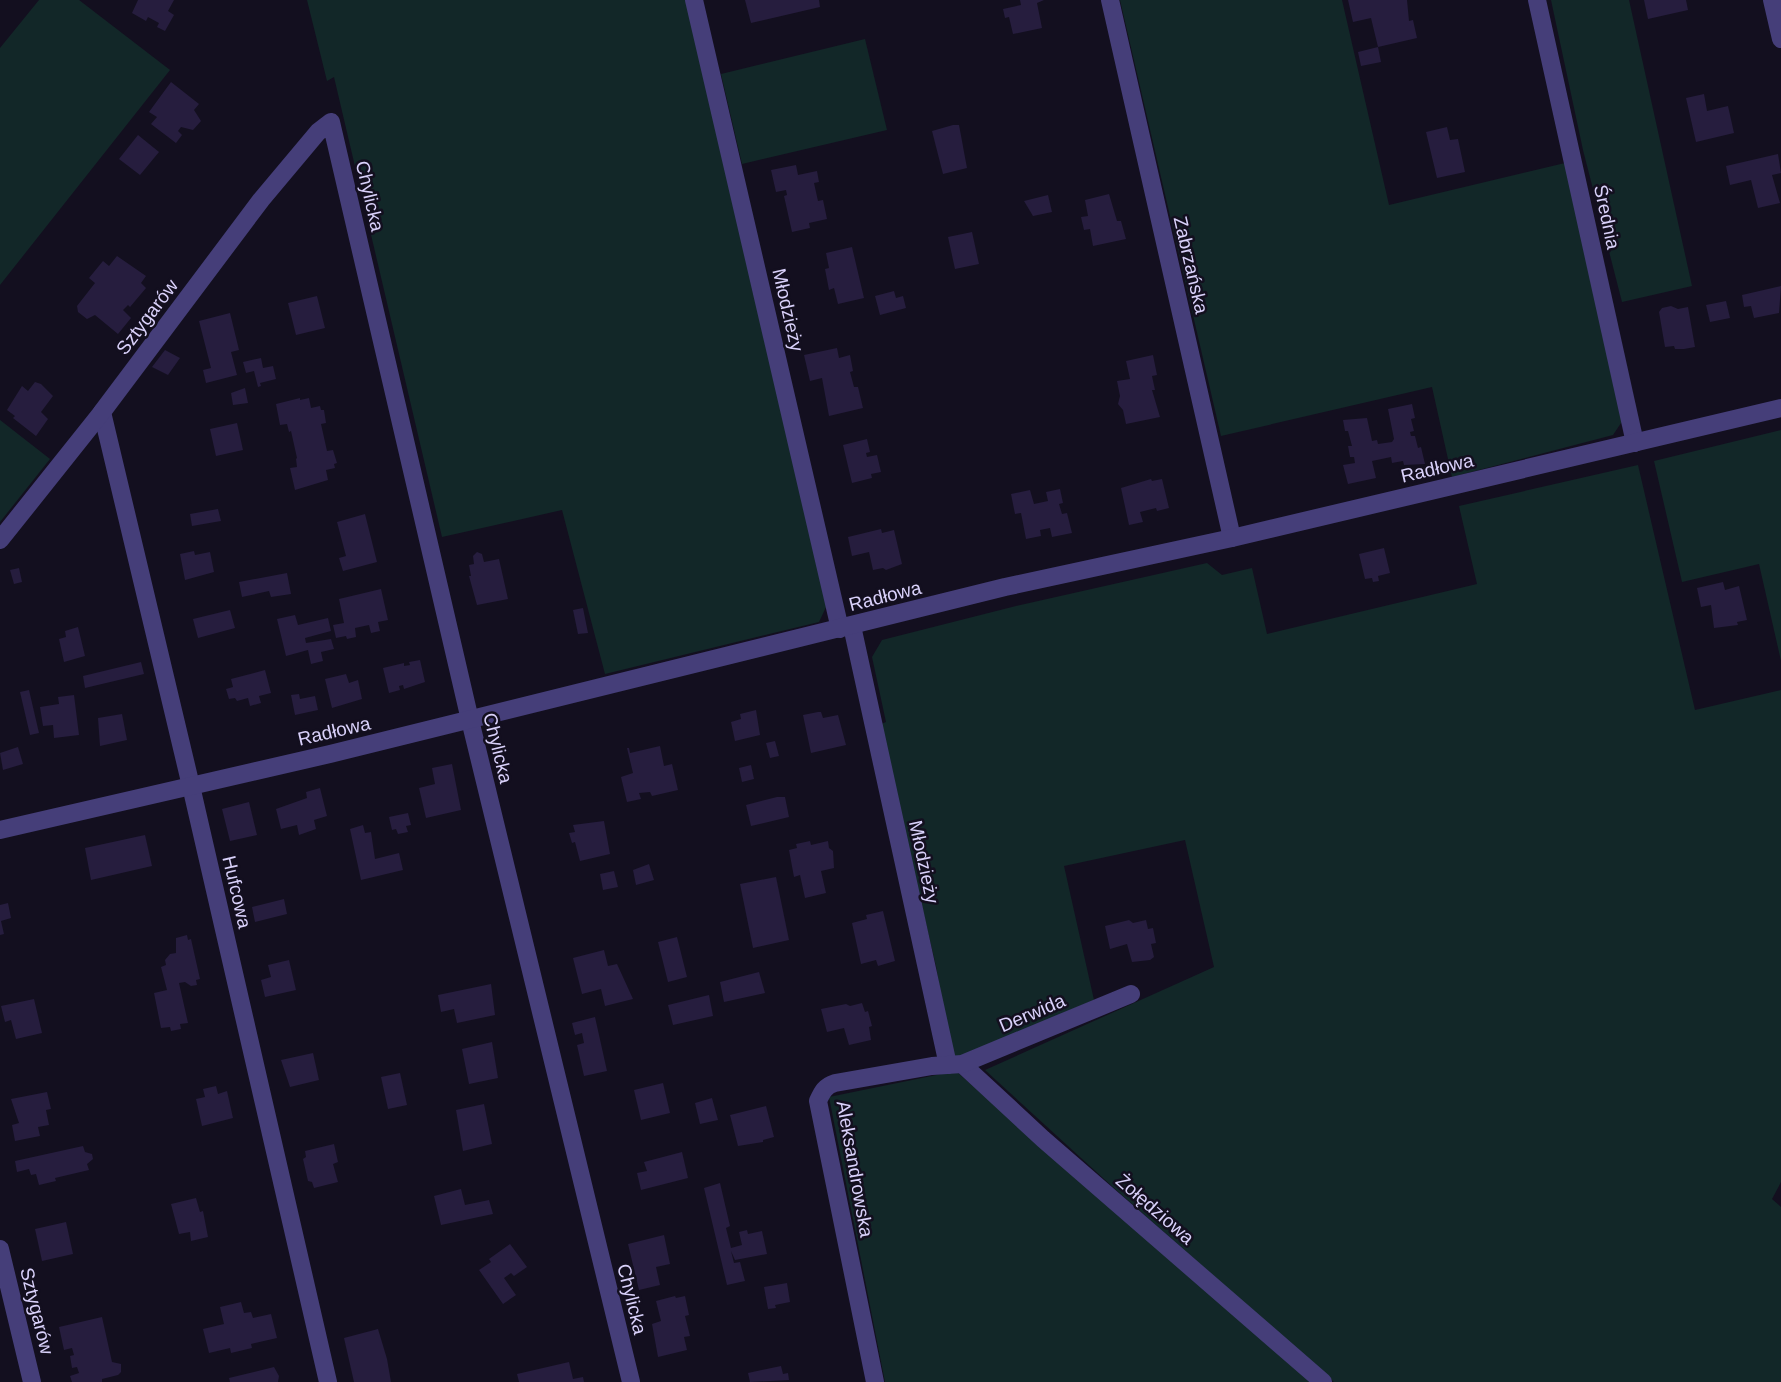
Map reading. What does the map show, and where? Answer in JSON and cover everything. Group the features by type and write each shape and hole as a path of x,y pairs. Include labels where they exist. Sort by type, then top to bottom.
{"street":[{"name":"Młodzieży","path":"694,0 955,1065"},
{"name":"Zabrzańska","path":"1110,0 1232,538"},
{"name":"Średnia","path":"1537,0 1635,443"},
{"path":"1772,0 1781,40"},
{"name":"Sztygarów","path":"0,540 102,412 261,200 318,132 331,122"},
{"name":"Chylicka","path":"331,122 470,720 631,1382"},
{"name":"Radłowa","path":"0,830 470,720 1004,587 1232,538 1781,408"},
{"name":"Hufcowa","path":"102,412 328,1382"},
{"name":"Derwida","path":"955,1065 1131,994"},
{"name":"Aleksandrowska","path":"875,1382 818,1101 828,1085 835,1083 955,1065"},
{"name":"Żołędziowa","path":"955,1065 1323,1382"},
{"name":"Sztygarów","path":"0,1249 32,1382"}],"green space":[{"path":"39,0 79,0 170,70 0,285 0,48"},
{"path":"307,0 688,0 827,605 819,622 605,674 562,510 442,537 334,77 327,81"},
{"path":"1120,0 1342,0 1389,205 1565,163 1625,417 1613,435 1452,477 1432,387 1221,436"},
{"path":"1551,0 1629,0 1692,286 1622,302 1583,150"},
{"path":"865,39 887,130 742,164 721,74"},
{"path":"0,420 50,459 0,522"},
{"path":"1781,430 1781,661 1759,564 1682,582 1654,461"},
{"path":"1638,465 1695,710 1781,690 1781,1182 1772,1199 1781,1207 1781,1382 1334,1382 985,1070 1214,967 1185,840 1064,866 1094,1000 952,1060 936,966 879,725 886,722 872,657 882,640 1016,606 1207,563 1222,575 1252,568 1267,634 1477,584 1459,506"},
{"path":"956,1071 1312,1382 885,1382 829,1097"}],"building":[{"path":"138,0 174,0 168,11 174,15 165,31 157,27 159,23 148,17 146,21 132,13"},
{"path":"745,0 819,0 820,7 751,23"},
{"path":"1020,0 1044,0 1037,3 1042,28 1013,34 1009,17 1005,18 1003,9 1021,5"},
{"path":"1348,0 1407,0 1409,21 1413,20 1417,38 1378,47 1371,18 1353,22"},
{"path":"1644,0 1686,0 1688,10 1648,19"},
{"path":"1378,47 1381,62 1361,66 1358,52"},
{"path":"171,82 199,104 194,110 201,121 193,130 181,127 178,131 182,135 176,143 151,124 157,117 149,112"},
{"path":"1704,94 1707,111 1728,106 1734,133 1696,142 1686,98"},
{"path":"959,125 967,168 943,174 932,131"},
{"path":"1447,127 1450,140 1458,139 1465,172 1437,178 1426,132"},
{"path":"138,135 159,152 140,175 119,159"},
{"path":"1778,154 1781,173 1772,175 1780,203 1758,208 1751,180 1730,185 1726,166"},
{"path":"796,165 798,175 817,171 819,182 814,183 818,201 823,200 827,219 809,223 810,228 792,232 784,196 787,195 786,190 776,192 771,170"},
{"path":"1109,194 1126,239 1093,246 1090,229 1084,230 1081,217 1088,216 1085,200"},
{"path":"1048,195 1052,212 1033,216 1024,201"},
{"path":"972,232 979,264 955,269 948,237"},
{"path":"852,247 864,298 838,304 834,288 829,290 825,269 829,268 826,253"},
{"path":"117,256 146,276 141,283 146,288 130,307 128,305 123,310 131,318 118,334 95,315 87,319 78,312 77,306 95,283 89,278 103,261 109,266"},
{"path":"1781,286 1779,313 1754,318 1751,306 1744,307 1742,295"},
{"path":"894,291 896,298 903,296 906,308 880,315 875,296"},
{"path":"317,296 325,328 296,335 288,303"},
{"path":"1726,301 1730,318 1710,322 1706,305"},
{"path":"1671,306 1678,309 1688,307 1695,347 1665,347 1659,312 1662,308"},
{"path":"230,313 239,350 231,352 237,375 206,383 203,370 211,368 199,321"},
{"path":"837,348 839,358 850,355 853,371 850,372 854,387 858,387 863,408 829,416 822,378 810,381 804,355"},
{"path":"165,350 180,358 168,375 152,367"},
{"path":"1153,355 1157,375 1152,376 1155,390 1152,390 1160,417 1126,424 1123,410 1118,404 1120,396 1117,381 1130,379 1126,361"},
{"path":"261,358 263,368 273,366 276,379 260,383 261,386 258,387 254,371 246,373 243,362"},
{"path":"35,382 41,384 53,396 41,412 48,419 36,436 7,410 22,386 28,391"},
{"path":"245,388 248,403 233,405 231,393"},
{"path":"309,398 311,408 320,406 321,410 324,410 326,423 321,424 327,451 333,450 337,463 334,464 335,468 326,470 328,480 295,490 290,468 297,467 297,458 291,431 289,432 287,424 280,425 276,404"},
{"path":"1412,404 1415,418 1411,419 1414,431 1410,432 1411,436 1415,436 1418,448 1421,447 1425,464 1404,465 1403,461 1392,463 1391,457 1372,461 1376,478 1348,484 1343,465 1355,463 1354,457 1350,457 1348,446 1352,446 1343,420 1367,418 1372,441 1377,440 1378,444 1392,442 1394,439 1388,409"},
{"path":"237,423 243,450 216,456 210,429"},
{"path":"867,439 870,452 866,453 867,457 877,455 881,472 871,474 872,478 852,483 843,445"},
{"path":"1151,479 1162,479 1169,508 1140,512 1143,522 1129,525 1121,488"},
{"path":"1060,489 1063,503 1059,504 1062,514 1067,513 1072,533 1052,537 1050,528 1040,530 1041,536 1026,539 1021,513 1015,514 1011,494 1030,490 1034,504 1048,501 1046,492"},
{"path":"218,509 221,521 192,526 190,514"},
{"path":"365,514 377,562 343,571 339,558 346,556 337,522"},
{"path":"881,529 882,533 894,530 902,564 886,570 873,570 869,552 852,556 848,537"},
{"path":"1384,548 1390,573 1378,576 1379,581 1365,579 1359,554"},
{"path":"194,551 195,555 210,552 214,572 185,580 180,554"},
{"path":"477,552 482,554 484,562 499,559 508,599 477,605 469,576 469,565 474,564 473,556"},
{"path":"19,568 22,582 14,584 10,570"},
{"path":"287,573 291,594 271,597 269,591 242,597 239,582"},
{"path":"1723,582 1725,590 1739,586 1747,620 1737,622 1738,625 1714,628 1711,605 1701,607 1697,588"},
{"path":"381,589 388,620 378,622 380,631 371,633 369,625 355,628 356,637 336,638 333,625 344,623 339,599"},
{"path":"583,608 588,633 578,634 573,610"},
{"path":"230,610 235,628 198,638 193,619"},
{"path":"295,615 298,625 328,618 331,631 305,638 306,643 331,639 334,649 321,652 323,661 311,664 308,650 286,656 277,619"},
{"path":"78,627 85,656 64,662 59,639 66,637 65,631"},
{"path":"420,660 425,682 404,689 403,685 399,686 400,690 389,693 383,668 404,663 404,666 410,665 409,662"},
{"path":"141,662 144,674 85,688 83,676"},
{"path":"265,670 271,693 259,696 261,703 250,706 248,698 237,701 235,698 229,699 226,689 233,687 231,679"},
{"path":"346,674 349,683 358,680 362,699 332,708 325,679"},
{"path":"29,690 39,733 30,735 20,692"},
{"path":"299,694 300,699 315,696 318,710 295,715 291,695"},
{"path":"74,695 79,735 54,738 53,725 43,726 40,707 59,704 58,697"},
{"path":"756,710 760,735 735,741 731,722 741,719 740,714"},
{"path":"821,712 823,718 838,715 846,745 811,753 803,715"},
{"path":"122,714 127,740 100,746 98,718"},
{"path":"775,741 779,756 770,758 766,743"},
{"path":"660,746 664,766 672,764 678,790 652,796 650,792 639,793 641,799 627,802 621,777 633,773 627,748 630,753"},
{"path":"18,747 23,764 3,770 0,753"},
{"path":"452,764 461,810 426,818 419,788 435,784 432,768"},
{"path":"751,765 754,779 742,782 739,768"},
{"path":"320,788 327,816 314,820 316,829 299,835 297,825 281,829 276,809 307,798 306,792"},
{"path":"785,797 789,817 751,826 746,805"},
{"path":"249,802 257,835 230,841 222,809"},
{"path":"408,813 411,825 406,826 408,832 398,834 396,829 392,830 389,817"},
{"path":"604,821 610,854 580,861 575,842 572,843 569,833 575,832 573,825"},
{"path":"363,825 365,833 371,832 375,859 399,853 403,870 361,880 350,829"},
{"path":"145,835 152,866 91,880 85,848"},
{"path":"810,841 811,845 828,841 829,848 833,851 834,868 821,871 826,893 805,898 800,875 794,877 789,850 797,848 796,844"},
{"path":"649,864 654,880 636,885 633,870"},
{"path":"614,871 618,887 603,890 600,874"},
{"path":"776,877 789,940 753,948 740,884"},
{"path":"284,899 287,914 255,922 252,907"},
{"path":"8,903 11,918 1,921 4,934 0,935 0,905"},
{"path":"883,911 895,961 878,966 876,960 861,964 852,923 867,919 866,915"},
{"path":"1129,920 1133,923 1146,920 1148,929 1153,928 1156,943 1151,944 1154,957 1150,960 1132,962 1127,944 1110,949 1105,926"},
{"path":"187,935 188,940 191,939 200,979 196,980 197,985 179,983 188,1023 180,1024 181,1029 171,1031 170,1027 161,1028 154,993 167,990 161,967 166,965 165,960 170,954 176,953 176,938"},
{"path":"677,937 687,977 668,982 658,942"},
{"path":"604,950 608,966 617,964 633,999 605,1006 601,989 582,994 573,958"},
{"path":"289,960 296,990 265,997 261,980 271,977 268,965"},
{"path":"759,972 765,993 724,1002 720,982"},
{"path":"491,984 495,1015 457,1023 454,1009 441,1012 438,995"},
{"path":"709,995 713,1016 673,1025 668,1005"},
{"path":"34,999 42,1033 16,1039 11,1020 5,1022 1,1006"},
{"path":"862,1003 865,1012 868,1011 872,1026 869,1027 871,1040 849,1045 844,1028 827,1032 821,1009"},
{"path":"595,1017 607,1071 584,1076 577,1045 584,1043 582,1033 575,1035 572,1023"},
{"path":"492,1042 498,1078 469,1084 462,1049"},
{"path":"313,1053 319,1080 290,1087 281,1060"},
{"path":"400,1073 407,1105 388,1109 381,1077"},
{"path":"663,1083 670,1113 641,1120 634,1090"},
{"path":"216,1086 218,1094 227,1091 233,1118 202,1126 196,1099 205,1097 203,1089"},
{"path":"47,1092 51,1109 46,1110 49,1125 38,1127 40,1136 15,1141 12,1125 19,1123 11,1099"},
{"path":"712,1098 718,1120 700,1124 695,1103"},
{"path":"484,1104 492,1144 463,1151 456,1110"},
{"path":"766,1106 774,1137 763,1142 738,1146 730,1115"},
{"path":"334,1144 338,1162 333,1164 338,1182 314,1188 312,1182 308,1181 303,1159 306,1157 305,1151"},
{"path":"83,1146 85,1152 92,1154 93,1159 87,1164 89,1170 55,1178 56,1181 39,1185 36,1174 31,1175 29,1169 17,1172 15,1161"},
{"path":"682,1152 688,1178 641,1190 637,1173 647,1171 644,1162"},
{"path":"720,1183 730,1226 726,1228 731,1248 742,1245 739,1232 747,1230 748,1234 762,1231 767,1254 735,1260 731,1251 734,1263 740,1262 745,1281 727,1285 704,1188"},
{"path":"461,1189 465,1205 489,1200 493,1214 441,1225 434,1196"},
{"path":"196,1198 200,1212 203,1211 208,1237 191,1241 190,1232 179,1234 171,1204"},
{"path":"66,1222 73,1254 42,1261 35,1229"},
{"path":"664,1235 670,1264 656,1267 660,1285 639,1290 628,1244"},
{"path":"510,1244 527,1267 514,1276 511,1273 504,1278 516,1295 503,1304 479,1270"},
{"path":"787,1283 790,1302 768,1309 764,1287"},
{"path":"685,1296 689,1315 685,1316 690,1336 684,1337 687,1350 658,1357 652,1324 661,1321 656,1301"},
{"path":"241,1302 244,1313 251,1312 253,1318 271,1314 277,1338 251,1344 252,1348 231,1353 230,1348 209,1353 203,1329 224,1324 220,1307"},
{"path":"102,1317 112,1362 121,1364 121,1372 102,1379 102,1382 72,1382 70,1376 79,1373 77,1367 72,1368 72,1348 64,1350 59,1327"},
{"path":"378,1329 391,1382 354,1382 344,1338"},
{"path":"569,1362 573,1379 583,1377 584,1382 519,1382 517,1374"},
{"path":"781,1366 783,1374 788,1373 789,1380 750,1382 748,1373"},
{"path":"274,1367 279,1376 278,1382 230,1382 229,1378"}]}
